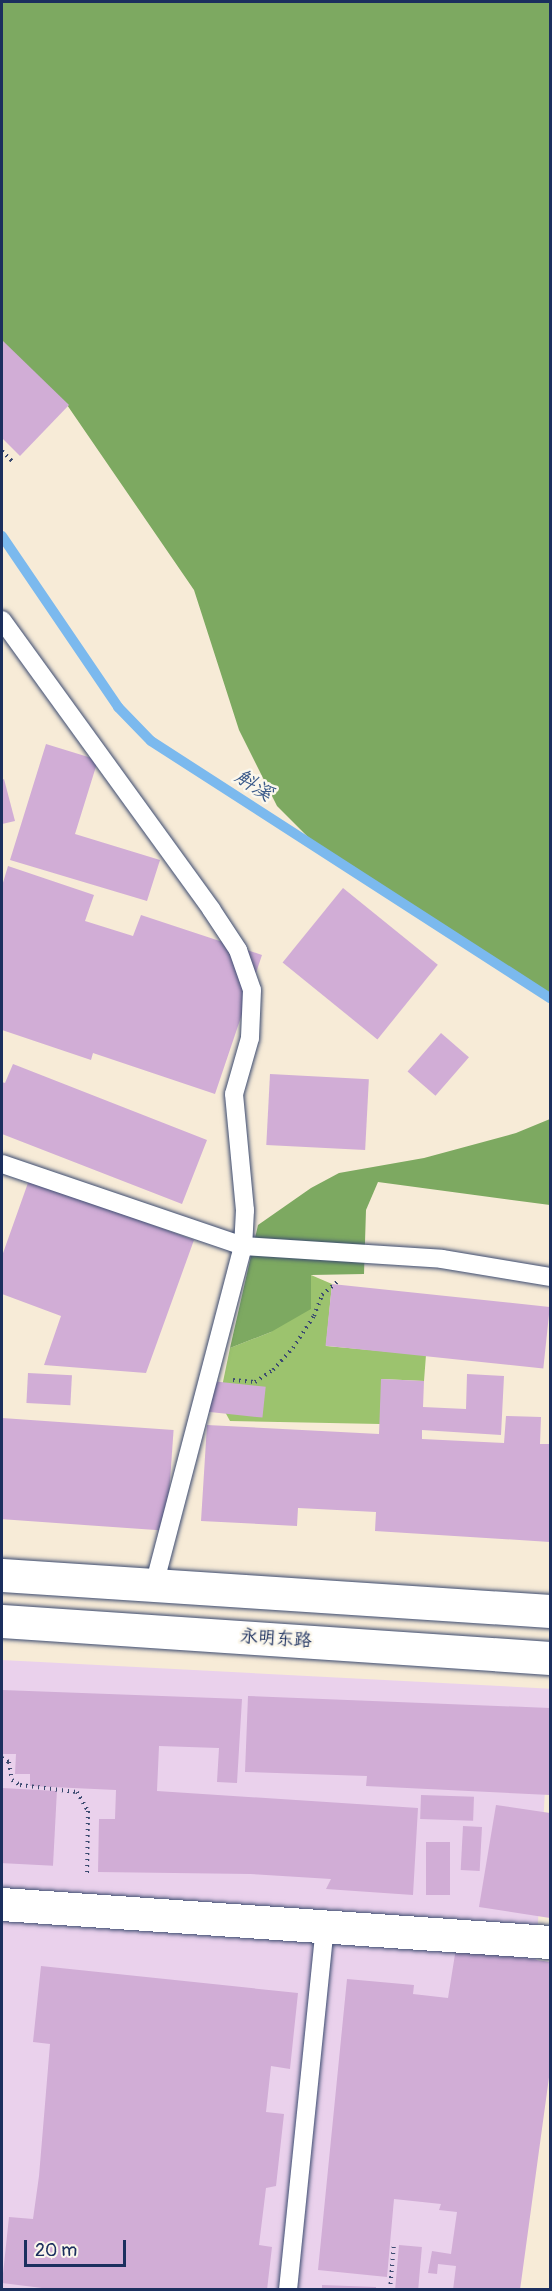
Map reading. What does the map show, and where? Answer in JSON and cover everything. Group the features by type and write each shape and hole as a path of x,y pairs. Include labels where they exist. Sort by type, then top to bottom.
{"main road":[{"path":"2,1575 550,1611"},
{"name":"永明东路","path":"2,1621 550,1658"},
{"path":"2,1904 550,1942"}],"lane":[{"path":"2,620 238,950 252,990 250,1038 234,1094 245,1210 243,1246 154,1585"},
{"path":"2,1164 243,1246 442,1259 550,1276"},
{"path":"288,2289 325,1926"}],"path":[{"path":"2,451 13,462"},
{"path":"208,1377 255,1382 273,1370 293,1348 314,1316 322,1294 375,1254"},
{"path":"2,1758 9,1762 12,1780 20,1785 70,1790 77,1792 84,1802 88,1825 86,1910"},
{"path":"390,2289 394,2244"}],"shaded area":[{"path":"2,1660 550,1689 519,2290 2,2290"}],"green space":[{"path":"2,2 550,2 550,998 320,849 277,806 239,730 194,590 65,402 2,352"},
{"path":"550,1119 550,1205 378,1182 366,1210 364,1274 311,1275 311,1309 271,1332 230,1348 258,1225 311,1188 339,1173 424,1158 516,1133"},
{"path":"311,1275 332,1284 326,1346 426,1355 424,1381 382,1379 380,1424 230,1421 219,1401 230,1348 271,1332"}],"building":[{"path":"2,340 69,405 20,456 2,438"},
{"path":"46,744 98,760 75,834 160,860 147,901 10,860"},
{"path":"4,779 15,821 2,824 2,780"},
{"path":"8,866 94,895 85,921 133,936 141,915 262,955 215,1094 93,1053 91,1060 2,1030 2,886"},
{"path":"343,888 438,965 377,1039 283,963"},
{"path":"441,1033 469,1057 435,1096 408,1071"},
{"path":"13,1064 207,1140 182,1204 2,1134 2,1082 5,1083"},
{"path":"270,1074 369,1079 365,1150 266,1145"},
{"path":"29,1180 194,1240 146,1373 44,1365 61,1316 2,1294 2,1256"},
{"path":"332,1284 550,1307 543,1369 326,1346"},
{"path":"28,1373 72,1375 70,1405 26,1403"},
{"path":"467,1374 504,1376 501,1435 422,1430 422,1439 504,1443 506,1416 541,1417 540,1444 550,1444 550,1542 375,1531 376,1512 298,1508 297,1526 201,1521 207,1425 379,1434 381,1379 424,1381 423,1407 466,1409"},
{"path":"211,1381 266,1387 262,1418 208,1412"},
{"path":"2,1418 174,1430 167,1531 2,1519"},
{"path":"2,1690 242,1699 237,1783 217,1782 219,1748 159,1746 157,1791 418,1808 413,1895 326,1889 331,1879 250,1874 98,1872 99,1819 115,1819 116,1790 30,1786 30,1774 15,1774 16,1754 2,1754"},
{"path":"248,1696 550,1708 550,1795 366,1786 367,1776 245,1772"},
{"path":"2,1788 57,1791 53,1866 2,1863"},
{"path":"421,1795 474,1797 473,1821 420,1819"},
{"path":"496,1805 550,1813 550,1918 479,1907"},
{"path":"463,1826 482,1827 480,1871 461,1870"},
{"path":"426,1842 450,1842 450,1895 426,1895"},
{"path":"456,1948 550,1962 550,2070 520,2290 453,2290 456,2266 438,2264 437,2274 428,2273 432,2251 451,2254 457,2212 439,2210 441,2204 394,2199 387,2277 318,2270 347,1979 414,1985 413,1994 448,1998"},
{"path":"41,1966 298,1993 290,2069 271,2066 266,2112 284,2114 276,2186 266,2188 259,2245 272,2247 267,2290 58,2290 2,2283 9,2217 33,2219 39,2176 50,2044 33,2042"},
{"path":"399,2245 422,2247 418,2290 395,2290"},
{"path":"322,2285 376,2287 376,2290 322,2290"}],"waterway":[{"name":"斛溪","path":"2,536 118,707 151,741 550,998"}]}
